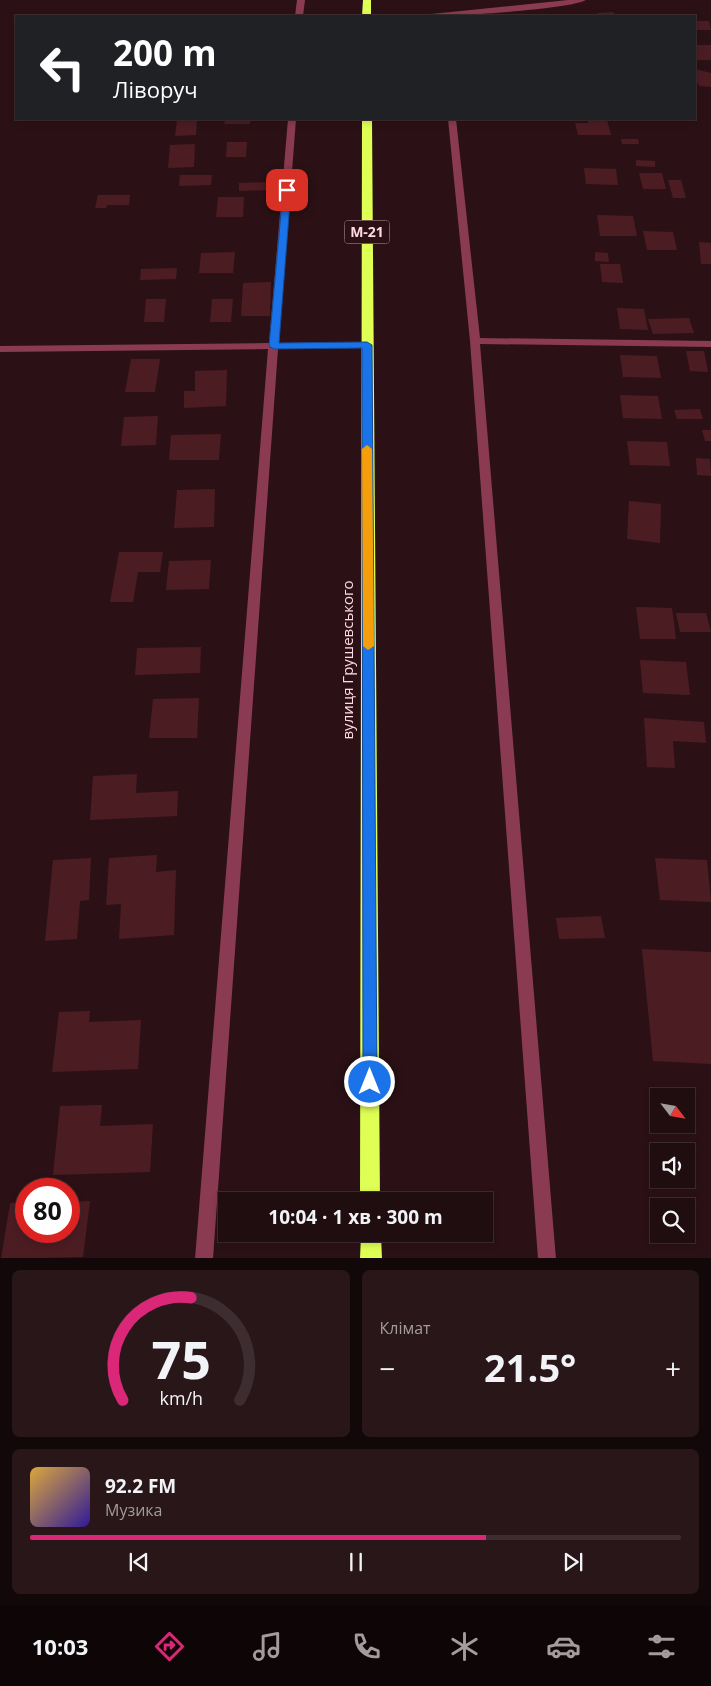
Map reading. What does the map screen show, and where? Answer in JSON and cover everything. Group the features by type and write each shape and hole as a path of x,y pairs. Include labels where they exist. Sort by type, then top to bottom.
{"highway":[{"path":"367,0 367,15"},
{"name":"вулиця Грушевського","path":"367,120 370,1192"},
{"path":"371,1242 371,1258"}],"street":[{"path":"300,15 301,0"},
{"path":"441,15 550,5 582,0"},
{"path":"204,1258 292,120"},
{"path":"452,120 475,341 547,1258"},
{"path":"475,341 711,344"},
{"path":"0,349 367,345"}],"building":[{"path":"613,12 616,15 598,15 597,13"},
{"path":"696,21 709,21 711,30 696,30"},
{"path":"696,45 711,45 711,60 696,60"},
{"path":"696,69 711,73 711,87 699,86 696,83"},
{"path":"177,120 197,120 196,135 175,136"},
{"path":"226,120 251,120 250,124 224,124"},
{"path":"587,120 607,120 611,135 578,135 575,123 588,123"},
{"path":"621,139 638,139 639,144 622,144"},
{"path":"227,142 247,142 246,157 226,157"},
{"path":"195,144 194,167 168,168 170,145"},
{"path":"636,160 655,161 655,167 636,166"},
{"path":"584,168 616,169 618,185 586,184"},
{"path":"639,173 662,173 666,189 643,189"},
{"path":"180,175 212,175 211,185 179,186"},
{"path":"668,180 681,180 686,198 673,198"},
{"path":"277,182 277,190 239,191 239,183"},
{"path":"98,195 130,195 129,205 107,205 106,208 95,208"},
{"path":"218,197 244,197 243,217 216,217"},
{"path":"597,215 633,216 637,236 600,236"},
{"path":"643,231 673,232 677,250 647,250"},
{"path":"699,242 711,243 711,264 701,264"},
{"path":"235,252 233,273 199,273 201,253"},
{"path":"595,252 608,253 609,262 595,261"},
{"path":"600,264 620,264 623,283 602,282"},
{"path":"177,268 176,279 140,280 141,269"},
{"path":"271,282 270,316 241,316 243,283"},
{"path":"146,299 166,299 164,322 144,322"},
{"path":"212,299 233,299 231,322 210,322"},
{"path":"617,308 644,309 648,330 620,329"},
{"path":"689,318 694,333 653,334 648,319"},
{"path":"686,351 704,351 708,372 690,371"},
{"path":"620,355 657,356 661,378 623,377"},
{"path":"131,359 160,359 155,392 125,392"},
{"path":"227,370 226,406 184,408 184,391 195,391 195,371"},
{"path":"620,395 658,396 662,419 623,418"},
{"path":"700,409 703,419 677,419 674,410"},
{"path":"158,416 156,445 121,446 124,417"},
{"path":"702,430 711,430 711,441 705,441"},
{"path":"221,434 219,460 169,460 171,435"},
{"path":"627,441 667,442 670,466 630,465"},
{"path":"696,458 710,459 711,476 697,475"},
{"path":"215,489 214,527 174,528 177,490"},
{"path":"629,501 661,504 660,543 627,539"},
{"path":"119,552 163,552 160,572 138,572 133,602 110,602"},
{"path":"211,560 209,589 166,590 169,561"},
{"path":"636,607 672,608 676,639 640,639"},
{"path":"676,613 706,613 711,632 680,632"},
{"path":"201,647 200,673 135,675 137,648"},
{"path":"640,660 686,662 690,695 643,693"},
{"path":"199,698 197,738 149,738 153,699"},
{"path":"644,718 704,722 706,743 673,741 675,768 647,767"},
{"path":"137,774 136,793 178,791 177,816 90,820 93,776"},
{"path":"157,855 156,872 176,870 174,935 119,939 121,904 106,905 109,858"},
{"path":"91,858 89,900 80,901 77,939 45,941 53,860"},
{"path":"655,858 707,860 711,902 660,900"},
{"path":"601,916 605,938 559,939 556,918"},
{"path":"642,949 711,952 711,1064 653,1061"},
{"path":"90,1011 89,1022 141,1020 138,1069 52,1072 59,1012"},
{"path":"102,1105 100,1126 153,1124 150,1172 53,1175 60,1106"},
{"path":"80,1201 90,1201 83,1257 1,1258 10,1203 15,1203 15,1243 80,1243"}],"slow traffic":[{"path":"367,449 368,646"}],"route":[{"path":"287,190 274,346 367,345 370,1082"}]}
